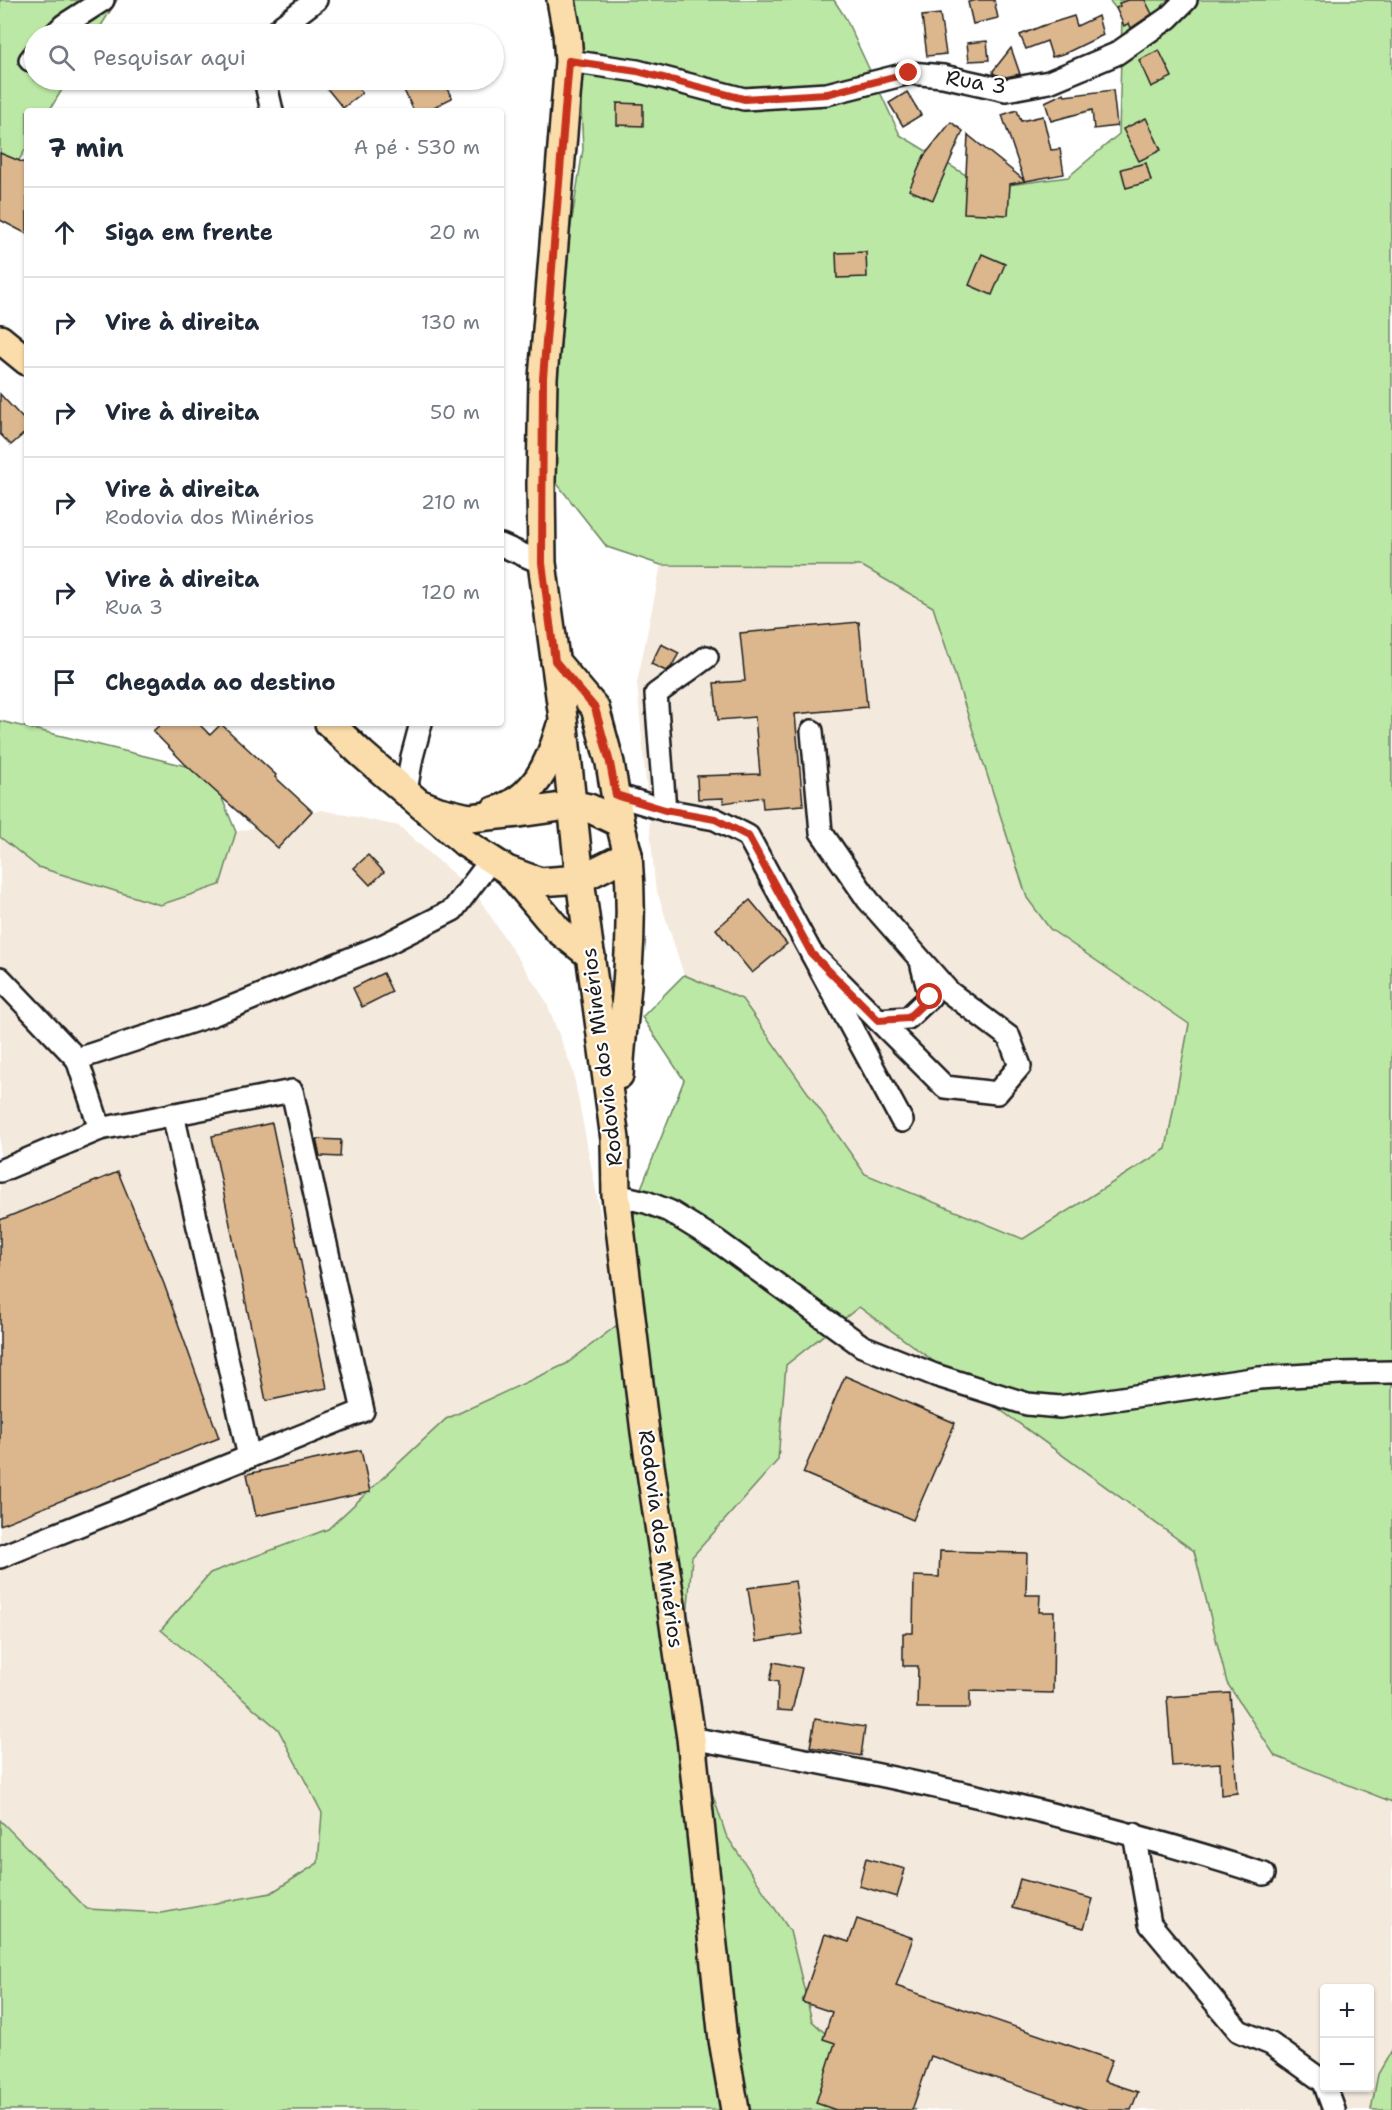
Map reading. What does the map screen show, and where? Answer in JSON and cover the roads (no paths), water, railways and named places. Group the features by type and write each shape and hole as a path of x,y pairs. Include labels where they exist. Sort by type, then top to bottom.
{"main road":[{"name":"Rodovia dos Minérios","path":"561,0 569,61 543,378 542,563 563,718 580,879 615,1139 616,1195 645,1432 691,1738 723,2040 735,2110"},
{"path":"0,339 24,359"},
{"path":"555,661 595,708 610,763 620,824 628,855 631,889 628,971 621,1034 615,1139"},
{"path":"469,818 512,804 526,793 552,757 563,718"},
{"path":"332,726 465,843 499,865 540,882 580,879 628,855"},
{"path":"412,797 439,811 469,818 575,805 589,808 620,824"},
{"path":"499,865 558,930 591,956"}],"street":[{"path":"66,24 103,0"},
{"path":"285,24 316,0"},
{"name":"Rua 3","path":"569,61 637,71 744,99 827,94 909,73 943,76 1006,90 1049,82 1116,54 1168,18 1186,0"},
{"path":"267,90 271,108"},
{"path":"504,546 542,563"},
{"path":"665,810 656,694 707,657"},
{"path":"412,797 412,757 420,726"},
{"path":"812,731 820,832 868,900 949,992 1010,1036 1020,1066 997,1093 945,1087 812,954"},
{"path":"616,795 665,810 715,819 748,836 902,1121"},
{"path":"77,1059 212,1015 384,945 453,910 499,865"},
{"path":"878,1020 908,1018 930,997 921,960"},
{"path":"0,978 77,1059 100,1129"},
{"path":"0,1171 100,1129 292,1090 363,1411 0,1557"},
{"path":"173,1114 249,1457"},
{"path":"616,1195 646,1202 669,1211 716,1240 862,1346 935,1375 1027,1404 1060,1407 1259,1378 1392,1372"},
{"path":"691,1738 805,1759 1134,1834 1264,1874"},
{"path":"1134,1834 1150,1924 1239,2031 1271,2044 1320,2079"},
{"path":"1327,2092 1334,2110"}]}
